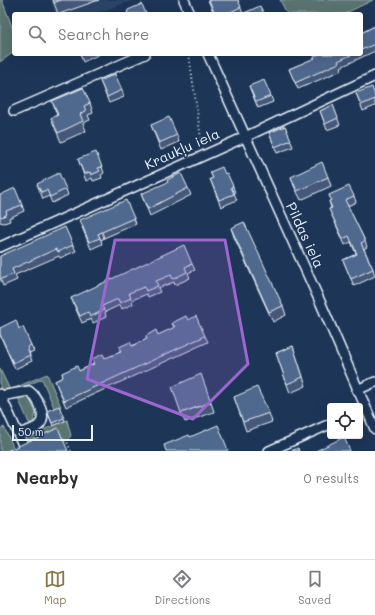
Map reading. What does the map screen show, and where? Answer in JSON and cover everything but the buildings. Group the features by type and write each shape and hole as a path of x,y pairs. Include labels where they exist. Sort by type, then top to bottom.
{"street":[{"path":"184,0 189,12"},
{"path":"14,111 140,56"},
{"name":"Pildas iela","path":"209,56 322,306 357,390 360,403"},
{"name":"Kraukļu iela","path":"0,246 245,137 375,76"},
{"path":"357,390 375,382"},
{"path":"18,434 38,426 42,419 39,404 35,396 29,391 1,396 18,434 24,447"},
{"name":"Pildas iela","path":"363,411 375,429"},
{"path":"269,451 327,425"}],"path":[{"path":"189,56 203,155"},
{"path":"59,437 67,442 71,451"}],"highlighted area":[{"path":"115,240 225,240 248,364 193,419 87,379"}],"shaded area":[{"path":"51,0 134,0 100,12 54,12"}],"green space":[{"path":"0,0 2,0 12,27 12,53 0,62"},
{"path":"280,0 373,0 348,12 286,12"},
{"path":"0,369 10,390 47,374 61,407 55,410 42,379 11,392 7,393 2,391 0,389"},
{"path":"20,395 29,398 36,413 33,423 29,423 18,398"},
{"path":"67,420 71,436 66,441 60,436 29,449 24,438"},
{"path":"4,427 15,451 0,451 0,429"}]}
